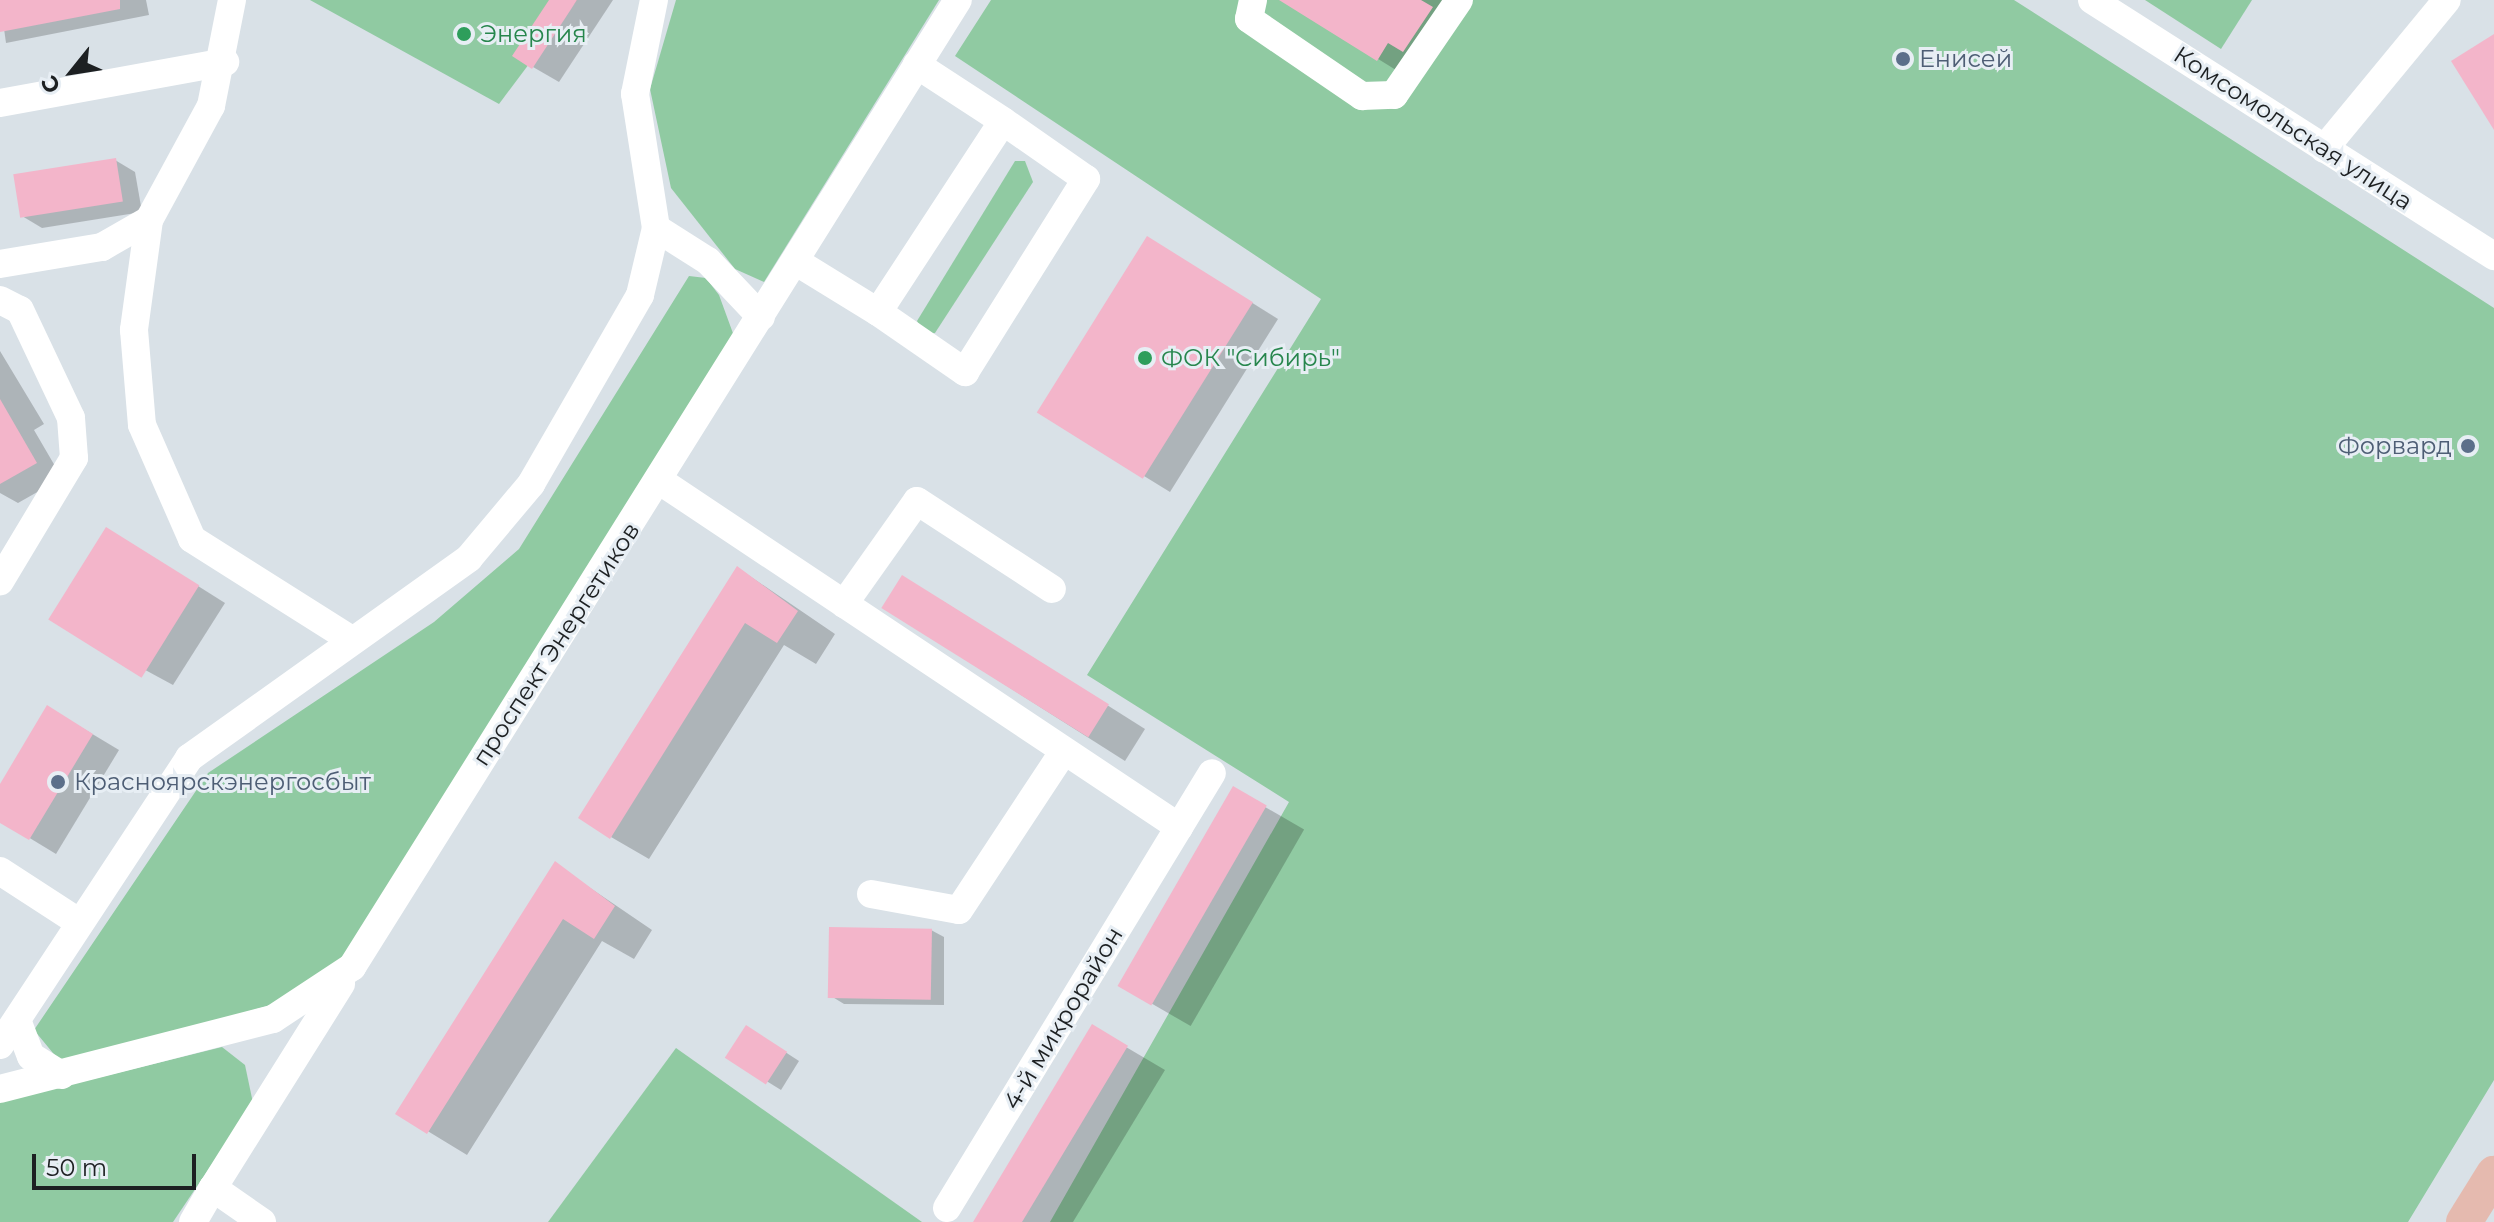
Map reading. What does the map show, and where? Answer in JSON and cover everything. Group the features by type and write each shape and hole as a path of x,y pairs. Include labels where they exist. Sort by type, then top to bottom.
{"main road":[{"path":"2464,1222 2494,1174"}],"street":[{"path":"232,0 225,62 211,106 149,220 134,330 142,425 192,539 352,640"},
{"path":"0,1045 189,758 497,533 611,353 640,295 656,228 635,94 654,0"},
{"name":"проспект Энергетиков","path":"0,1089 273,1019 352,967 660,481 958,0"},
{"path":"1253,0 1249,19 1362,96 1394,95 1459,0"},
{"name":"Комсомольская улица","path":"2092,0 2494,256"},
{"path":"2324,149 2447,0"},
{"path":"0,103 225,62"},
{"path":"795,261 878,312 965,372 1086,179 917,65"},
{"path":"878,312 1003,121"},
{"path":"0,581 74,458 71,418 10,305 2,263 102,247 149,220"},
{"path":"656,228 708,261 761,317"},
{"path":"660,481 1179,827"},
{"path":"844,604 917,501 1052,589"},
{"path":"871,894 959,910 1063,752"},
{"name":"4-й микрорайон","path":"947,1208 1212,773"},
{"path":"0,871 80,923"},
{"path":"193,1222 352,967"},
{"path":"17,1020 31,1056 62,1075"},
{"path":"213,1188 262,1222"}],"green space":[{"name":"Энергия","path":"310,0 577,0 499,104"},
{"path":"676,0 939,0 764,282 735,269 671,188 650,89"},
{"path":"991,0 2014,0 2494,308 2494,1080 2408,1222 1050,1222 1289,802 1087,675 1321,299 955,56"},
{"path":"2145,0 2252,0 2221,49"},
{"path":"1015,161 1025,161 1033,182 935,333 925,335 917,321"},
{"path":"689,276 706,278 719,295 734,336 344,962 296,998 62,1064 34,1030 208,773 434,622 519,549"},
{"path":"222,1047 245,1065 253,1103 173,1222 0,1222 0,1102"},
{"path":"676,1048 922,1222 548,1222"}],"building":[{"path":"0,0 120,0 120,9 0,32"},
{"path":"549,0 577,0 532,69 512,56"},
{"path":"1279,0 1421,0 1433,7 1403,52 1388,43 1377,61"},
{"path":"2494,34 2494,130 2451,61"},
{"path":"116,158 123,201 20,218 13,174"},
{"name":"ФОК \"Сибирь\"","path":"1147,236 1253,302 1143,479 1037,412"},
{"path":"0,399 37,463 0,484"},
{"path":"106,527 199,585 142,678 48,619"},
{"path":"737,566 798,611 777,643 745,623 610,839 578,818"},
{"path":"902,575 1109,704 1088,737 881,608"},
{"path":"47,705 93,734 29,840 0,823 0,784"},
{"path":"1233,786 1267,806 1151,1006 1118,986"},
{"path":"555,861 615,906 594,939 563,919 427,1134 395,1114"},
{"path":"829,927 932,929 931,1000 828,998"},
{"path":"1092,1024 1128,1046 1022,1222 973,1222"},
{"path":"746,1025 787,1052 766,1084 725,1058"}],"place":[{"name":"Энергия","path":"464,34"},
{"name":"Енисей","path":"1903,59"},
{"name":"ФОК \"Сибирь\"","path":"1145,358"},
{"name":"Форвард","path":"2468,446"},
{"name":"Красноярскэнергосбыт","path":"58,782"}]}
